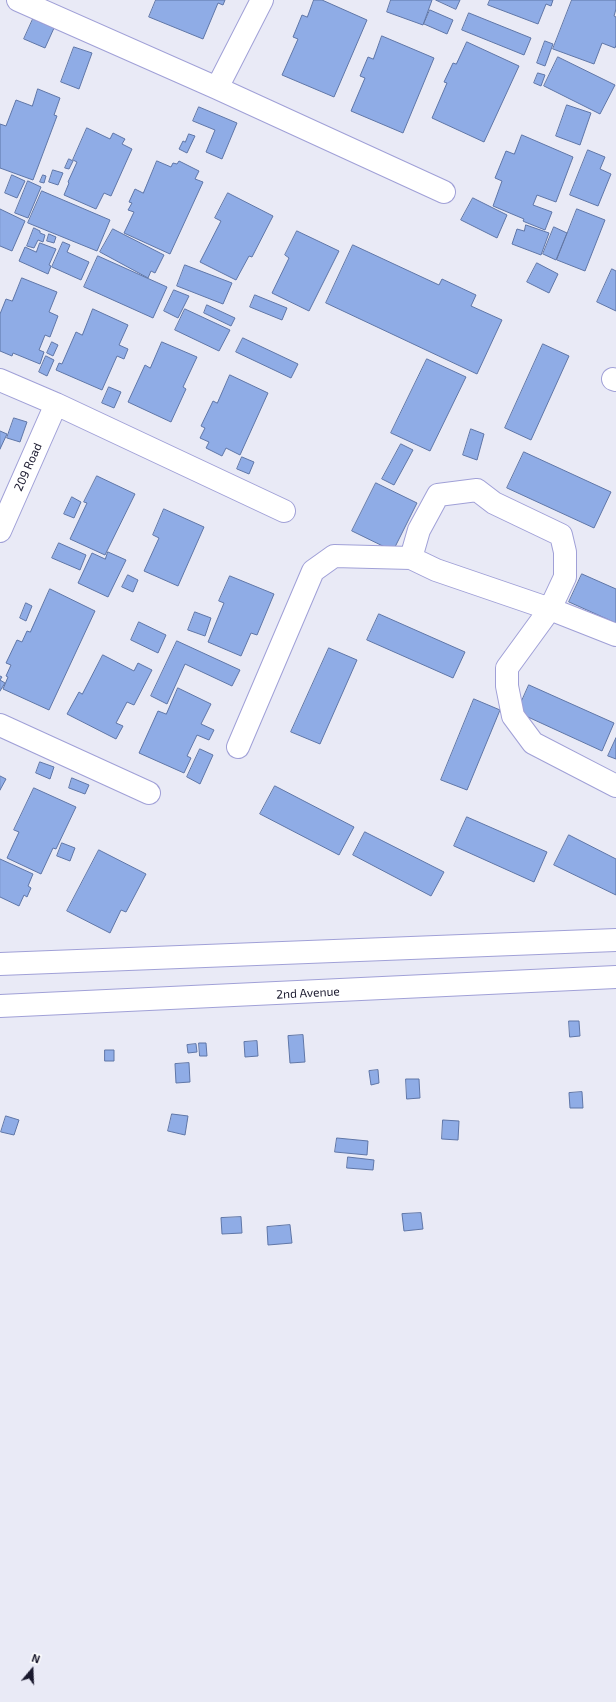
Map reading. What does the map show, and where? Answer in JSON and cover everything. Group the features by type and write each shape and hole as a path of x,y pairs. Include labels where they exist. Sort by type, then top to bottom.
{"street":[{"path":"18,0 444,192"},
{"path":"216,88 262,0"},
{"path":"0,380 56,404 284,511"},
{"name":"209 Road","path":"0,531 56,404"},
{"path":"411,558 419,530 438,495 477,490 494,503 561,535 565,552 565,577 550,610 506,668 513,716 533,743 616,786"},
{"path":"238,747 313,571 334,556 411,558 436,570 616,635"},
{"path":"0,725 149,793"},
{"path":"0,964 616,940"},
{"name":"2nd Avenue","path":"0,1006 616,977"}],"building":[{"path":"156,0 225,0 223,5 218,3 203,39 149,17"},
{"path":"314,0 322,0 367,20 334,97 282,75 298,39 293,37 302,15 307,17"},
{"path":"391,0 432,0 423,25 387,12"},
{"path":"436,0 460,0 456,9"},
{"path":"490,0 553,0 551,6 546,4 538,24 488,5"},
{"path":"572,0 616,0 614,16 616,17 615,48 602,43 594,64 553,49"},
{"path":"430,10 453,20 447,34 424,24"},
{"path":"469,13 531,38 524,55 462,30"},
{"path":"33,19 54,28 45,48 24,39"},
{"path":"382,36 434,58 403,133 351,111 365,78 360,76 368,57 373,59"},
{"path":"545,41 553,44 545,66 537,63"},
{"path":"467,42 519,66 484,142 432,118 447,83 444,82 453,63 456,64"},
{"path":"74,47 92,53 79,89 61,82"},
{"path":"558,57 615,85 600,114 544,86"},
{"path":"538,73 545,75 541,86 534,83"},
{"path":"38,89 60,98 54,115 57,116 33,180 0,168 0,124 6,126 16,100 32,106"},
{"path":"567,105 591,113 580,145 556,136"},
{"path":"199,107 237,123 222,159 206,152 215,130 193,121"},
{"path":"87,128 110,139 113,133 125,139 122,144 132,149 111,196 104,193 96,209 64,195 77,162 73,160"},
{"path":"189,134 195,136 187,153 179,149"},
{"path":"522,135 573,157 556,202 537,195 533,205 552,212 545,230 493,206 502,181 495,178 506,151 514,154"},
{"path":"588,150 605,157 600,169 611,174 598,206 570,195"},
{"path":"69,159 73,161 69,169 65,168"},
{"path":"157,161 171,167 173,163 177,164 179,161 199,171 195,179 203,182 170,254 124,233 134,212 128,210 132,203 129,202 135,189 143,193"},
{"path":"53,170 63,173 58,185 49,182"},
{"path":"12,175 25,181 17,198 5,193"},
{"path":"43,175 46,176 44,183 40,182"},
{"path":"28,181 41,187 28,218 15,213"},
{"path":"42,191 110,220 97,251 28,223"},
{"path":"228,193 273,216 252,257 249,256 236,280 200,262 221,221 215,218"},
{"path":"473,198 507,215 497,238 461,220"},
{"path":"0,209 25,221 12,251 0,246"},
{"path":"577,209 605,220 585,271 557,260"},
{"path":"526,225 549,233 541,255 512,244 517,229 524,231"},
{"path":"554,227 567,233 556,260 543,254"},
{"path":"34,228 45,235 43,242 38,240 34,248 27,246"},
{"path":"113,229 164,255 155,273 151,271 148,278 100,252"},
{"path":"297,231 339,251 309,311 272,293 289,258 285,255"},
{"path":"49,234 56,237 54,243 47,241"},
{"path":"63,242 70,245 67,252 89,262 81,280 52,267"},
{"path":"40,243 56,249 49,265 51,266 48,274 19,261 25,247 36,252"},
{"path":"353,245 439,285 442,279 476,295 471,306 502,320 477,374 326,303"},
{"path":"98,256 167,287 153,318 84,287"},
{"path":"537,263 558,274 549,293 527,282"},
{"path":"185,265 232,283 223,304 177,286"},
{"path":"612,269 616,271 616,311 597,302"},
{"path":"22,278 57,292 49,312 58,316 50,337 45,335 39,350 44,352 40,364 13,353 12,356 0,351 0,314 6,299 12,301"},
{"path":"174,290 189,296 178,318 164,311"},
{"path":"255,295 287,308 282,320 250,307"},
{"path":"207,305 235,318 231,326 204,313"},
{"path":"93,309 128,325 119,345 128,349 124,359 117,356 102,390 56,370 59,363 62,364 76,332 82,335"},
{"path":"185,309 230,330 219,351 175,330"},
{"path":"243,338 298,364 291,378 236,352"},
{"path":"52,342 58,345 53,356 47,353"},
{"path":"162,342 197,357 183,387 186,389 171,422 128,402 145,365 150,368"},
{"path":"543,344 569,356 531,440 505,428"},
{"path":"46,356 54,360 47,376 39,372"},
{"path":"427,359 466,377 430,451 391,433"},
{"path":"230,375 268,393 240,455 226,448 222,456 206,448 209,442 200,438 205,428 201,426 213,401 217,403"},
{"path":"109,387 121,392 114,408 102,403"},
{"path":"14,418 27,422 20,442 7,438"},
{"path":"471,429 484,434 477,460 463,455"},
{"path":"0,431 7,434 0,449"},
{"path":"401,444 413,450 394,485 382,479"},
{"path":"524,452 611,492 594,528 507,488"},
{"path":"242,457 254,462 249,474 237,469"},
{"path":"97,476 135,494 105,555 70,539 87,503 84,502"},
{"path":"376,483 417,503 393,551 352,531"},
{"path":"72,497 81,502 74,518 64,514"},
{"path":"164,509 204,527 178,586 144,571 159,538 153,535"},
{"path":"59,543 86,555 80,570 52,558"},
{"path":"108,552 126,560 108,597 78,583 92,553 105,559"},
{"path":"582,574 616,589 616,623 569,602"},
{"path":"128,575 138,580 133,592 122,587"},
{"path":"230,576 274,594 257,635 251,633 241,656 208,642 224,603 219,601"},
{"path":"50,589 95,611 49,710 3,689 8,677 6,676 11,665 6,663 17,640 22,642 27,631 30,632"},
{"path":"26,603 32,606 26,621 20,618"},
{"path":"195,612 211,618 205,636 188,630"},
{"path":"379,614 465,652 453,678 367,640"},
{"path":"139,622 166,635 158,653 131,640"},
{"path":"177,641 240,670 232,686 185,664 167,704 151,696"},
{"path":"329,648 357,660 320,744 291,732"},
{"path":"103,655 134,671 138,663 152,670 134,705 127,702 116,723 123,726 116,739 67,714 79,692 82,694"},
{"path":"0,680 5,683 0,691"},
{"path":"529,685 614,723 602,751 517,712"},
{"path":"178,688 211,704 201,724 214,730 209,740 197,735 187,756 191,758 184,773 139,753 158,711 166,714"},
{"path":"474,699 500,710 467,790 441,780"},
{"path":"616,738 616,759 608,756"},
{"path":"200,749 213,755 200,784 187,777"},
{"path":"40,762 54,767 50,779 36,773"},
{"path":"0,776 6,779 0,790"},
{"path":"72,778 89,785 85,794 69,788"},
{"path":"275,786 354,827 339,855 260,814"},
{"path":"34,788 76,807 56,849 53,848 41,874 7,858 19,832 14,830"},
{"path":"467,817 547,852 534,882 454,846"},
{"path":"365,832 444,872 431,896 353,855"},
{"path":"569,835 616,859 616,895 554,865"},
{"path":"62,843 75,848 70,861 57,856"},
{"path":"99,850 146,874 126,912 121,910 110,933 67,911"},
{"path":"0,859 33,874 28,886 31,888 27,897 24,895 19,906 0,897"},
{"path":"569,1021 579,1021 580,1036 570,1037"},
{"path":"303,1035 305,1062 290,1063 288,1036"},
{"path":"257,1041 258,1056 245,1057 244,1042"},
{"path":"199,1043 206,1043 207,1056 200,1056"},
{"path":"196,1044 197,1052 188,1053 187,1045"},
{"path":"105,1050 114,1050 114,1061 105,1061"},
{"path":"189,1063 190,1082 176,1083 175,1064"},
{"path":"378,1070 379,1083 371,1085 369,1071"},
{"path":"406,1079 419,1079 420,1098 407,1099"},
{"path":"582,1092 583,1108 570,1108 569,1093"},
{"path":"172,1114 188,1116 185,1135 168,1131"},
{"path":"6,1116 19,1120 14,1135 1,1132"},
{"path":"443,1120 459,1121 458,1140 442,1139"},
{"path":"337,1138 368,1141 367,1155 335,1152"},
{"path":"348,1157 374,1160 373,1170 347,1168"},
{"path":"421,1213 423,1229 404,1231 402,1214"},
{"path":"241,1217 242,1233 222,1234 221,1218"},
{"path":"290,1225 292,1243 268,1245 267,1227"}]}
